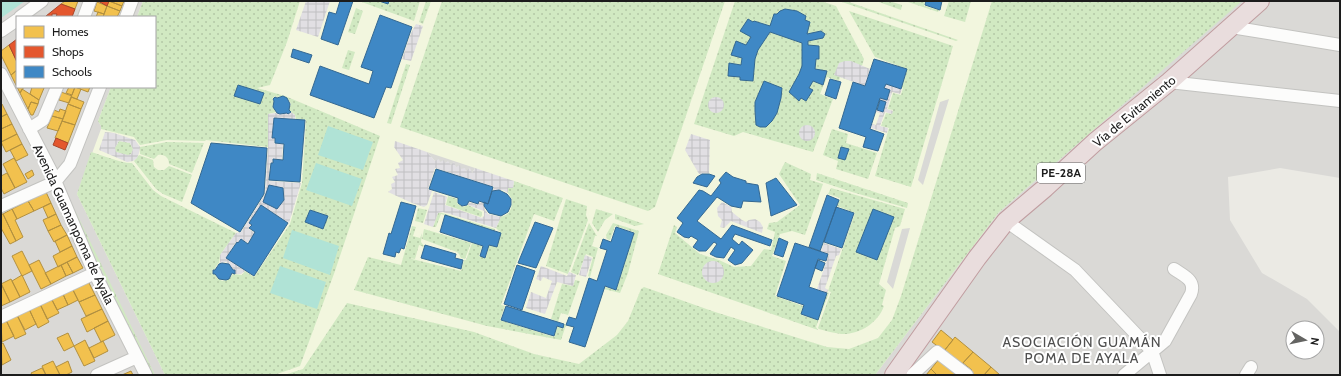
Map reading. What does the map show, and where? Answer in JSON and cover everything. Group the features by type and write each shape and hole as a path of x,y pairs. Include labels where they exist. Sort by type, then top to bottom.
{"highway":[{"name":"Vía de Evitamiento","path":"894,375 977,258 1006,221 1045,188 1095,142 1169,82 1260,1"}],"street":[{"path":"21,16 42,1"},
{"path":"84,16 90,1"},
{"path":"126,16 132,1"},
{"path":"1,31 16,21"},
{"path":"1231,27 1340,45"},
{"name":"Avenida Guamanpoma de Ayala","path":"1,74 55,182 95,273 146,375"},
{"path":"1169,82 1340,101"},
{"path":"29,129 43,120 57,88"},
{"path":"1,206 55,182 70,164 100,88"},
{"path":"1006,221 1075,270 1152,351 1160,375"},
{"path":"1124,375 1164,341 1193,288 1191,282 1174,269"},
{"path":"1,317 95,273"},
{"path":"912,375 937,352 967,375"},
{"path":"97,375 137,357"}],"shaded area":[{"path":"1,1 1340,1 1340,178 1280,168 1228,177 1230,220 1262,273 1307,299 1340,332 1340,375 1,375"},
{"path":"1,1 25,1 1,18"},
{"path":"143,1 1241,1 999,212 875,375 165,375 77,194 101,129 98,121 111,88 156,88 156,16 137,16"},
{"path":"306,1 330,1 318,37 296,30"},
{"path":"416,24 423,26 411,61 402,59 411,33"},
{"path":"851,61 870,69 865,86 834,75 839,63"},
{"path":"886,84 902,89 900,94 892,92 887,109 893,111 892,114 885,112 880,126 888,128 887,133 871,128 872,124 876,125 880,113 876,112 877,110 883,112 886,102 880,100 880,98 887,100 890,90 884,88"},
{"path":"713,97 719,97 724,102 722,111 719,113 713,113 708,108 708,102"},
{"path":"949,99 923,185 918,180 940,102"},
{"path":"291,112 295,115 295,119 274,118 272,138 275,138 274,143 283,144 282,159 273,159 272,163 270,163 269,181 301,183 289,223 261,205 249,223 251,225 249,229 255,233 248,243 241,239 238,243 236,242 226,258 245,271 241,274 235,274 235,270 233,270 229,264 226,262 220,263 220,255 236,233 241,232 265,194 268,147 268,114 288,114","holes":["269,186 283,188 284,200 277,209"]},
{"path":"804,125 810,125 815,130 813,139 810,141 804,141 799,136 799,130"},
{"path":"328,126 373,142 363,170 318,155"},
{"path":"105,132 114,133 135,140 140,147 137,158 133,161 127,162 99,150","holes":["119,141 130,143 133,149 131,154 128,155 116,152 115,148"]},
{"path":"691,134 710,140 709,173 699,174 685,150"},
{"path":"395,141 427,152 435,161 439,159 440,162 444,160 445,163 448,161 451,165 454,162 456,167 460,165 461,169 465,168 466,171 470,168 472,173 475,168 514,181 513,188 508,188 508,193 503,190 493,190 494,187 435,168 428,189 432,191 427,205 424,207 412,203 388,192 392,189 391,184 395,182 392,177 398,175 395,169 400,168 398,163 403,160 394,147"},
{"path":"427,152 475,168 472,173 435,161"},
{"path":"316,163 362,179 352,206 306,190"},
{"path":"434,192 447,197 445,205 482,218 484,216 484,211 468,205 469,202 478,205 479,202 483,203 488,214 501,217 496,228 443,212 438,213 433,227 424,224"},
{"path":"722,202 731,207 732,212 742,220 746,222 755,219 760,222 763,227 762,233 731,221 724,228 720,227 722,220 718,216 717,208"},
{"path":"910,228 893,289 887,282 902,229"},
{"path":"292,230 339,246 330,275 283,258"},
{"path":"824,243 841,249 839,255 836,256 825,288 828,290 827,293 817,289 829,254 821,251"},
{"path":"585,255 592,258 586,277 579,275"},
{"path":"713,261 721,264 724,272 721,280 713,283 705,280 702,272 705,264"},
{"path":"280,266 326,282 317,309 270,293"},
{"path":"541,266 567,276 569,272 576,275 573,286 557,282 545,314 526,308 531,292 546,298 552,281 543,277 541,281 536,279"}],"green space":[{"path":"143,1 300,1 287,42 270,85 257,88 285,96 380,136 335,271 300,366 274,375 165,375 77,194 91,152 118,161 132,163 153,190 161,196 236,233 220,255 219,263 215,269 212,270 213,274 215,274 216,277 222,281 229,279 233,274 242,275 245,271 254,277 290,224 302,183 306,120 296,119 295,115 289,110 291,104 285,97 275,96 272,99 274,101 273,107 276,112 268,114 268,147 206,140 167,140 140,145 134,137 101,129 98,121 111,88 156,88 156,16 137,16"},
{"path":"359,1 420,1 414,21"},
{"path":"426,1 431,1 423,24 419,22"},
{"path":"442,1 725,1 655,207 648,211 400,127"},
{"path":"735,1 821,1 836,6 864,59 857,83 840,77 839,81 827,77 820,94 833,99 813,152 743,132 734,136 694,124"},
{"path":"839,1 846,1 958,40 956,41"},
{"path":"876,1 889,1 902,5 901,10"},
{"path":"905,1 925,1 924,6 939,10 938,12"},
{"path":"949,1 971,1 965,22 944,16"},
{"path":"992,1 1242,1 999,212 875,375 284,375 303,369 347,303 474,332 534,354 579,364 617,335 628,321 641,289 644,287 715,312 827,347 849,349 878,338 892,320 901,296"},
{"path":"356,8 363,11 355,34 348,32"},
{"path":"849,11 953,46 911,187 875,176 889,128 881,126 886,113 892,114 893,110 888,109 893,93 901,95 903,88 901,87 907,69 875,57"},
{"path":"348,50 355,52 349,70 342,68"},
{"path":"406,64 410,65 391,124 387,123"},
{"path":"832,129 848,134 846,143 877,153 868,179 836,169 838,161 823,155"},
{"path":"119,141 130,143 133,149 131,154 128,156 116,152 115,148"},
{"path":"167,142 204,143 192,173 169,164 165,156 158,155 154,159 140,154 140,147"},
{"path":"139,155 153,160 154,167 158,170 164,170 169,166 192,175 182,202 163,194 156,189 134,161"},
{"path":"785,162 811,174 810,180 823,184 805,235 792,231 780,234 772,256 786,261 775,296 803,306 801,315 818,320 827,292 829,293 816,327 818,330 658,274 674,225 677,227 675,233 700,254 734,267 751,266 764,249 771,250 775,232 767,229 769,223 777,222 800,205 779,174"},
{"path":"817,173 908,203 907,208 816,180"},
{"path":"514,181 563,198 554,221 534,214 501,305 505,306 500,320 554,337 557,326 563,328 564,324 566,325 561,340 487,326 354,290 368,257 401,265 412,226 416,227 413,236 420,238 422,233 421,242 424,247 419,245 415,259 408,258 461,271 464,260 466,260 472,243 482,246 479,256 486,258 489,245 497,247 501,233 496,228 501,217 509,212 512,205 512,199 508,193 508,188 513,188"},
{"path":"831,188 905,209 900,226 895,228 879,284 886,290 882,305 884,306 873,323 861,330 848,334 836,333 818,328 831,292 828,291 855,213 837,206 840,198 828,194"},
{"path":"448,196 457,199 457,203 463,207 468,205 482,212 481,217 446,205"},
{"path":"566,199 587,206 586,215 588,220 568,274 546,266"},
{"path":"70,202 155,375 152,375 69,203"},
{"path":"418,208 427,210 423,223 415,221"},
{"path":"596,209 613,214 605,220 598,232 592,223"},
{"path":"438,213 495,229 495,231 441,214 436,227 433,227"},
{"path":"615,214 644,224 635,226 615,219"},
{"path":"589,223 597,236 595,236 592,246 598,248 590,277 588,276 593,257 586,254 578,275 571,272"},
{"path":"613,223 639,231 628,273 620,293 604,289 605,287 616,290 634,232 615,226 610,240 607,239 606,235"},
{"path":"424,229 471,243 465,259 461,258 457,252 422,239"},
{"path":"575,280 580,281 568,315 561,313 558,322 551,319 562,284 573,286"}],"building: Homes":[{"path":"65,1 78,1 75,9 61,4"},
{"path":"109,1 124,1 122,6"},
{"path":"109,1 122,6 120,11 107,6"},
{"path":"97,2 107,6 104,14 94,11"},
{"path":"107,6 120,11 118,16 103,16"},
{"path":"98,12 104,14 103,16 96,16"},
{"path":"9,45 16,60 16,71 11,75 1,55 1,51"},
{"path":"16,71 16,85 11,75"},
{"path":"18,88 23,88 20,93"},
{"path":"32,88 44,88 39,100 30,94"},
{"path":"68,88 75,88 72,95 66,93"},
{"path":"75,88 81,89 77,99 71,97"},
{"path":"78,88 90,88 88,92"},
{"path":"22,89 39,100 38,104 31,102 28,109 20,93"},
{"path":"61,92 72,96 69,103 59,100"},
{"path":"71,97 84,102 81,109 68,104"},
{"path":"31,102 38,104 33,115 31,115 28,109"},
{"path":"2,104 7,114 1,117 1,105"},
{"path":"68,104 81,109 75,125 62,121"},
{"path":"60,109 66,111 63,119 52,116 54,110 59,112"},
{"path":"7,114 12,124 1,129 1,117"},
{"path":"52,116 63,119 58,131 47,128"},
{"path":"62,121 75,125 68,143 55,138"},
{"path":"12,124 17,134 1,142 1,129"},
{"path":"17,134 22,144 6,152 1,142"},
{"path":"22,144 28,155 16,161 10,150"},
{"path":"14,158 27,182 15,188 3,164"},
{"path":"32,170 34,175 28,179 25,174"},
{"path":"7,173 15,188 4,194 1,188 1,176"},
{"path":"46,192 51,203 34,211 28,201"},
{"path":"28,201 34,211 17,219 12,209"},
{"path":"51,203 56,214 48,218 43,207"},
{"path":"12,209 17,219 15,220 23,237 16,241 3,214"},
{"path":"1,214 3,214 16,241 10,244 1,228"},
{"path":"56,214 61,225 48,231 43,220"},
{"path":"61,225 67,235 54,242 48,231"},
{"path":"67,235 72,246 60,252 55,241"},
{"path":"72,246 77,257 58,267 53,256"},
{"path":"22,251 32,271 22,276 12,256"},
{"path":"77,257 83,268 73,273 67,262"},
{"path":"39,260 51,284 41,289 29,265"},
{"path":"67,262 73,273 66,276 61,265"},
{"path":"61,265 66,276 51,284 45,273"},
{"path":"22,275 30,292 20,297 12,281"},
{"path":"11,279 20,297 10,302 1,284"},
{"path":"88,281 95,295 79,302 72,288"},
{"path":"1,283 10,302 1,306"},
{"path":"72,288 78,300 68,305 62,292"},
{"path":"62,292 68,305 57,310 51,298"},
{"path":"95,295 102,309 86,316 79,302"},
{"path":"51,298 59,313 47,319 40,304"},
{"path":"40,304 49,322 38,328 29,309"},
{"path":"29,309 36,324 25,330 17,315"},
{"path":"102,309 108,321 87,332 81,319"},
{"path":"17,315 26,334 15,339 6,320"},
{"path":"6,320 14,336 2,342 1,323"},
{"path":"108,321 115,335 101,342 94,328"},
{"path":"941,330 953,340 944,351 932,342"},
{"path":"68,333 74,346 64,351 57,338"},
{"path":"955,337 973,352 961,365 944,351"},
{"path":"85,340 95,361 84,366 74,346"},
{"path":"103,341 108,351 94,358 89,348"},
{"path":"3,343 11,360 2,365 1,344"},
{"path":"973,352 991,367 984,375 974,375 970,372 972,370 963,363"},
{"path":"940,358 959,373 957,375 937,375 931,369"},
{"path":"53,361 60,375 46,375 42,366"},
{"path":"68,361 72,372 66,375 60,375 56,367"},
{"path":"991,367 1000,375 984,375"},
{"path":"42,368 46,375 32,375 31,373"},
{"path":"931,369 937,375 926,375"},
{"path":"131,371 133,375 122,375"}],"building: Shops":[{"path":"98,1 109,1 107,6"},
{"path":"61,4 75,9 72,16 56,16 57,14 52,14 52,16 46,16"},
{"path":"16,40 16,60 9,45"},
{"path":"56,138 68,143 65,150 53,145"}],"building: Schools":[{"path":"340,1 353,1 338,45 321,39 329,12 336,14"},
{"path":"379,1 389,1 388,4"},
{"path":"926,1 942,1 940,10 925,5"},
{"path":"785,9 797,11 806,16 805,20 810,22 807,34 821,31 825,34 823,38 808,41 808,45 819,46 819,59 816,59 815,69 827,71 823,85 813,81 809,88 813,90 806,101 801,98 799,101 789,92 802,66 802,43 770,32 758,50 755,59 753,81 740,80 740,77 728,76 729,63 741,65 742,58 731,55 736,41 746,45 751,37 740,31 748,19 753,22 754,21 770,26 774,14 777,14"},
{"path":"380,15 412,27 391,88 386,87 374,118 310,95 320,66 369,84 373,71 361,67"},
{"path":"293,49 312,55 309,63 291,57"},
{"path":"874,59 907,69 901,89 886,84 884,88 890,90 887,100 880,98 870,129 884,134 878,151 863,147 866,137 839,128 853,82 865,86"},
{"path":"830,79 841,82 836,99 825,95"},
{"path":"764,81 782,88 777,113 766,127 760,127 756,125 755,102"},
{"path":"238,85 264,93 260,104 234,96"},
{"path":"283,96 287,98 290,104 289,110 291,112 288,114 277,113 273,107 273,99 275,97 277,98"},
{"path":"880,100 886,102 883,112 877,110"},
{"path":"274,118 305,120 300,182 269,180 271,163 273,163 273,159 283,160 284,144 275,143 275,138 272,138"},
{"path":"211,143 267,148 264,194 240,232 191,203"},
{"path":"841,147 849,149 845,160 838,158"},
{"path":"436,169 493,187 488,204 479,201 478,204 469,201 467,205 462,206 458,203 458,198 429,189"},
{"path":"726,172 733,177 746,181 746,183 758,185 761,202 743,201 741,208 731,206 717,197 697,221 721,239 732,225 772,240 770,246 735,234 732,239 739,245 742,241 753,250 742,263 735,265 728,260 735,250 731,247 724,258 716,257 710,254 717,244 714,242 706,251 699,251 693,247 698,240 691,236 689,238 684,237 677,232 683,223 677,218 699,190 711,196 721,183 719,180"},
{"path":"702,174 715,176 707,187 693,183 697,177"},
{"path":"776,178 797,205 771,216 766,183"},
{"path":"269,185 283,188 284,200 277,209 263,202"},
{"path":"499,190 507,194 511,199 511,205 508,212 501,216 489,213 484,206 484,202 488,204 492,191"},
{"path":"827,195 839,200 820,251 809,247"},
{"path":"401,202 416,206 404,249 401,248 399,253 396,252 395,257 383,254"},
{"path":"261,205 288,223 254,276 226,258 237,242 238,243 241,239 248,244 255,232 249,228 252,225 249,223"},
{"path":"836,207 854,213 842,248 824,242"},
{"path":"873,209 894,217 877,260 856,252"},
{"path":"310,210 328,216 323,229 305,222"},
{"path":"445,215 501,233 497,247 489,245 485,258 480,256 483,246 440,232"},
{"path":"535,222 553,228 536,268 518,263"},
{"path":"616,227 634,233 616,290 605,286 585,347 569,342 574,327 566,325 569,317 576,319 589,278 597,281 607,250 600,248 603,239 611,242"},
{"path":"779,238 788,242 783,257 774,254"},
{"path":"795,243 828,254 826,261 818,259 809,287 827,293 818,320 801,314 804,305 777,296"},
{"path":"425,245 456,254 455,258 463,260 461,269 421,258"},
{"path":"818,260 825,263 822,271 815,268"},
{"path":"219,264 229,264 233,270 235,270 235,274 232,273 229,279 226,280 219,279 215,274 213,274 213,270 215,270"},
{"path":"517,265 535,271 522,310 504,304"},
{"path":"506,306 564,324 563,328 557,326 554,336 501,320"}],"district":[{"name":"ASOCIACIÓN GUAMÁN POMA DE AYALA","path":"1082,350"}]}
